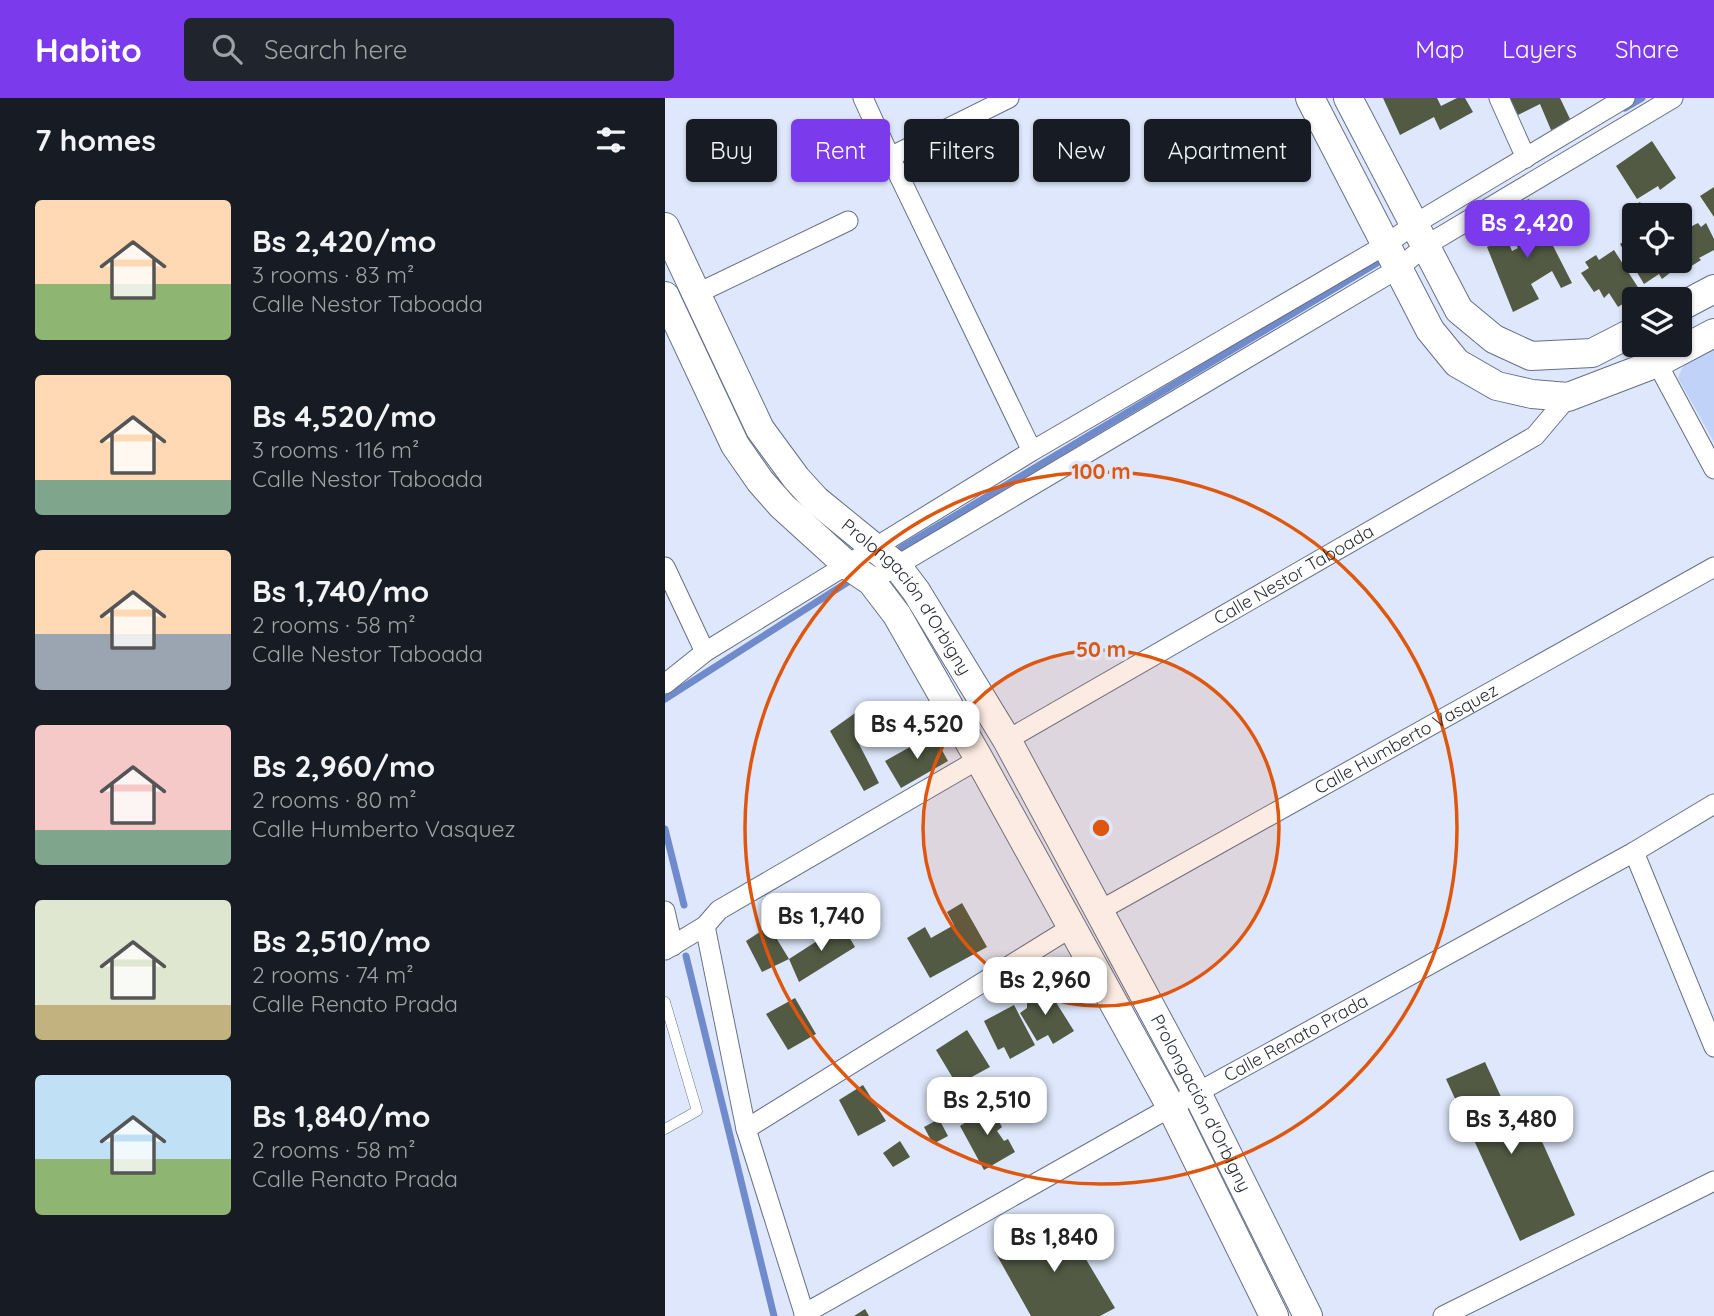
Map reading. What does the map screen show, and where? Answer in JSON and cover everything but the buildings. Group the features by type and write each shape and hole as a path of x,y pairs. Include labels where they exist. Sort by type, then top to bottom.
{"main road":[{"path":"1310,98 1430,330 1457,363 1497,386 1532,394 1568,397 1657,363 1714,333"},
{"path":"1348,98 1459,310 1494,339 1531,356 1592,353 1622,338"},
{"name":"Prolongación d'Orbigny","path":"665,227 760,429 777,454 816,500 897,566 916,591 1007,740 1197,1093 1308,1316"},
{"path":"1692,301 1714,289"},
{"name":"Prolongación d'Orbigny","path":"665,296 735,445 760,481 782,506 848,565 871,581 897,615 1171,1107 1274,1316"}],"street":[{"path":"863,98 873,119"},
{"path":"1009,98 890,157 1032,452"},
{"path":"1499,98 1526,158"},
{"path":"871,581 1393,256 1526,158 1625,98"},
{"path":"665,684 705,652 1032,452 1393,256 1419,236 1673,98"},
{"path":"696,294 848,221"},
{"path":"1657,363 1714,469"},
{"name":"Calle Nestor Taboada","path":"1007,740 1535,436 1568,397"},
{"path":"665,567 705,652"},
{"name":"Calle Humberto Vasquez","path":"1099,911 1714,567"},
{"path":"665,911 669,948 705,926 719,910 979,759"},
{"name":"Calle Renato Prada","path":"805,1315 1171,1107 1635,852 1714,804"},
{"path":"1635,852 1714,1047"},
{"path":"705,926 746,1129 805,1315"},
{"path":"746,1129 1072,927"},
{"path":"1443,1316 1714,1181"}],"lane":[{"path":"665,1002 698,1111 665,1129"}],"shaded area":[{"path":"1714,347 1714,442 1678,378 1684,364"}],"waterway":[{"path":"1625,108 1642,98"},
{"path":"901,548 1377,263"},
{"path":"665,699 851,580"},
{"path":"665,829 684,905"},
{"path":"686,956 774,1316"}]}
